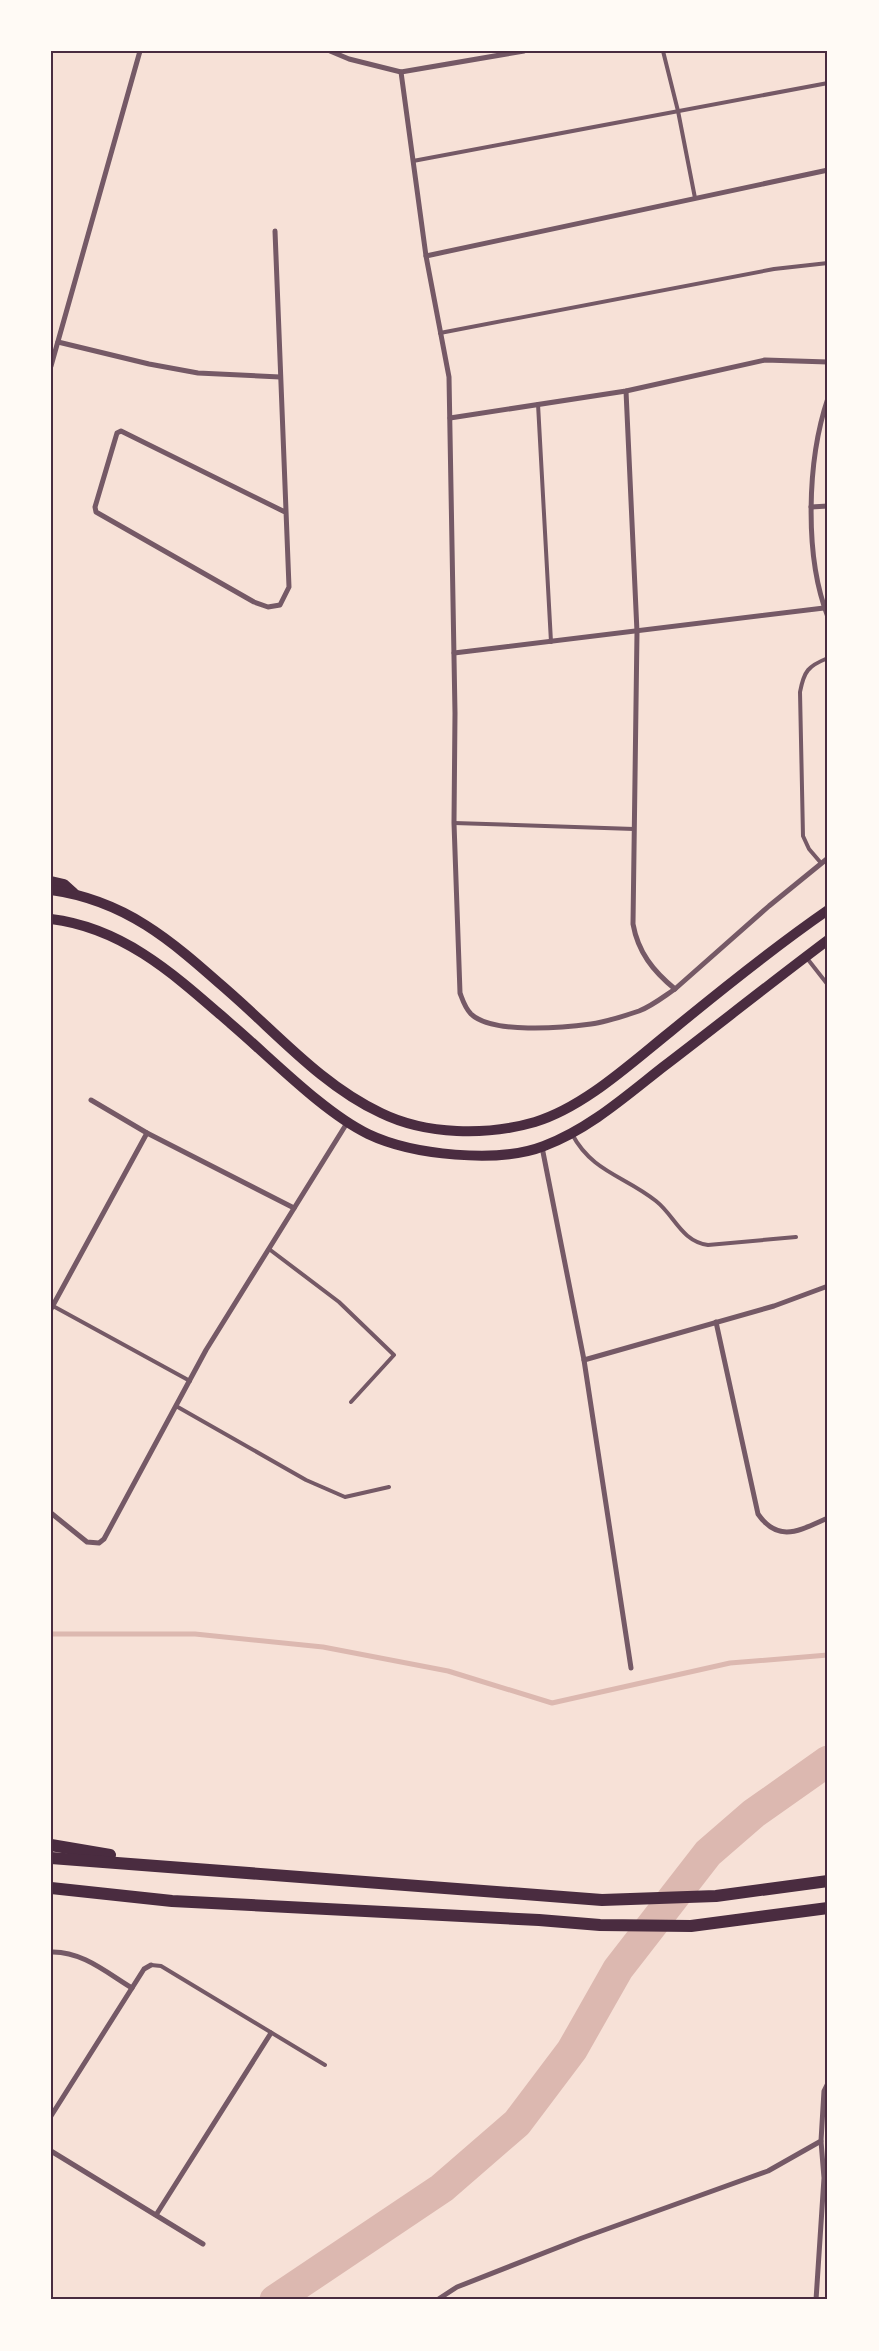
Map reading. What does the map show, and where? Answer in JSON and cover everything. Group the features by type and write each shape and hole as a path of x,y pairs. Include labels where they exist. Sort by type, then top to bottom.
{"main road":[{"path":"51,880 64,884 74,893"},
{"path":"51,890 74,893 114,907 151,927 184,951 320,1073 359,1102 382,1114 410,1124 442,1130 502,1129 537,1121 566,1108 608,1082 758,960 828,910"},
{"path":"51,920 105,932 139,950 172,973 311,1093 348,1122 368,1134 398,1146 433,1152 500,1155 542,1147 572,1134 612,1106 828,940"},
{"path":"51,1845 190,1868"},
{"path":"51,1858 602,1900 716,1896 828,1880"},
{"path":"51,1888 172,1900"},
{"path":"51,1896 172,1900 600,1925 691,1926 828,1908"}],"street":[{"path":"51,366 140,51"},
{"path":"330,51 349,59 401,72 524,51"},
{"path":"401,72 426,256 449,377 454,653 454,823 460,993 471,1014 491,1024 529,1028 592,1024 640,1011 659,1001 674,989 828,858"},
{"path":"426,256 828,170"},
{"path":"275,231 289,588 280,605 268,607 245,597 96,512 95,507 117,433 121,431 285,512"},
{"path":"58,342 149,364 198,373 280,377"},
{"path":"450,418 626,390 765,360 828,362"},
{"path":"626,390 637,632 633,924 636,939 646,960 658,975 674,989"},
{"path":"828,398 818,426 811,507 817,580 828,617"},
{"path":"811,507 828,506"},
{"path":"454,653 824,608"},
{"path":"91,1100 147,1133 294,1208"},
{"path":"51,1513 87,1542 99,1543 108,1533 190,1381 348,1122"},
{"path":"52,1308 147,1133"},
{"path":"542,1147 584,1360 631,1668"},
{"path":"584,1360 774,1306 828,1286"},
{"path":"716,1322 758,1514 765,1524 775,1530 786,1533 800,1530 828,1518"},
{"path":"51,1952 72,1954 82,1958 132,1988"},
{"path":"51,2116 144,1969 151,1965"},
{"path":"156,2215 270,2033"},
{"path":"816,2300 824,2178 821,2141 824,2091 828,2083"},
{"path":"436,2300 457,2286 768,2171 821,2141"},
{"path":"51,2151 202,2244"}],"lane":[{"path":"663,51 678,111 695,198"},
{"path":"413,161 828,83"},
{"path":"440,333 774,269 828,263"},
{"path":"538,404 551,642"},
{"path":"821,863 809,849 803,836 800,692 804,673 814,664 828,658"},
{"path":"454,823 634,829"},
{"path":"806,957 828,985"},
{"path":"572,1134 588,1158 605,1171 658,1202 678,1228 699,1244 708,1245 796,1237"},
{"path":"269,1249 339,1302 394,1355 351,1402"},
{"path":"52,1308 190,1381"},
{"path":"176,1406 306,1480 345,1497 389,1487"},
{"path":"151,1965 161,1966 325,2065"}],"waterway":[{"path":"51,1634 195,1634 323,1647 448,1671 552,1703 730,1663 828,1655"},
{"path":"275,2300 442,2188 517,2123 572,2050 618,1969 708,1853 753,1814 828,1761"}]}
